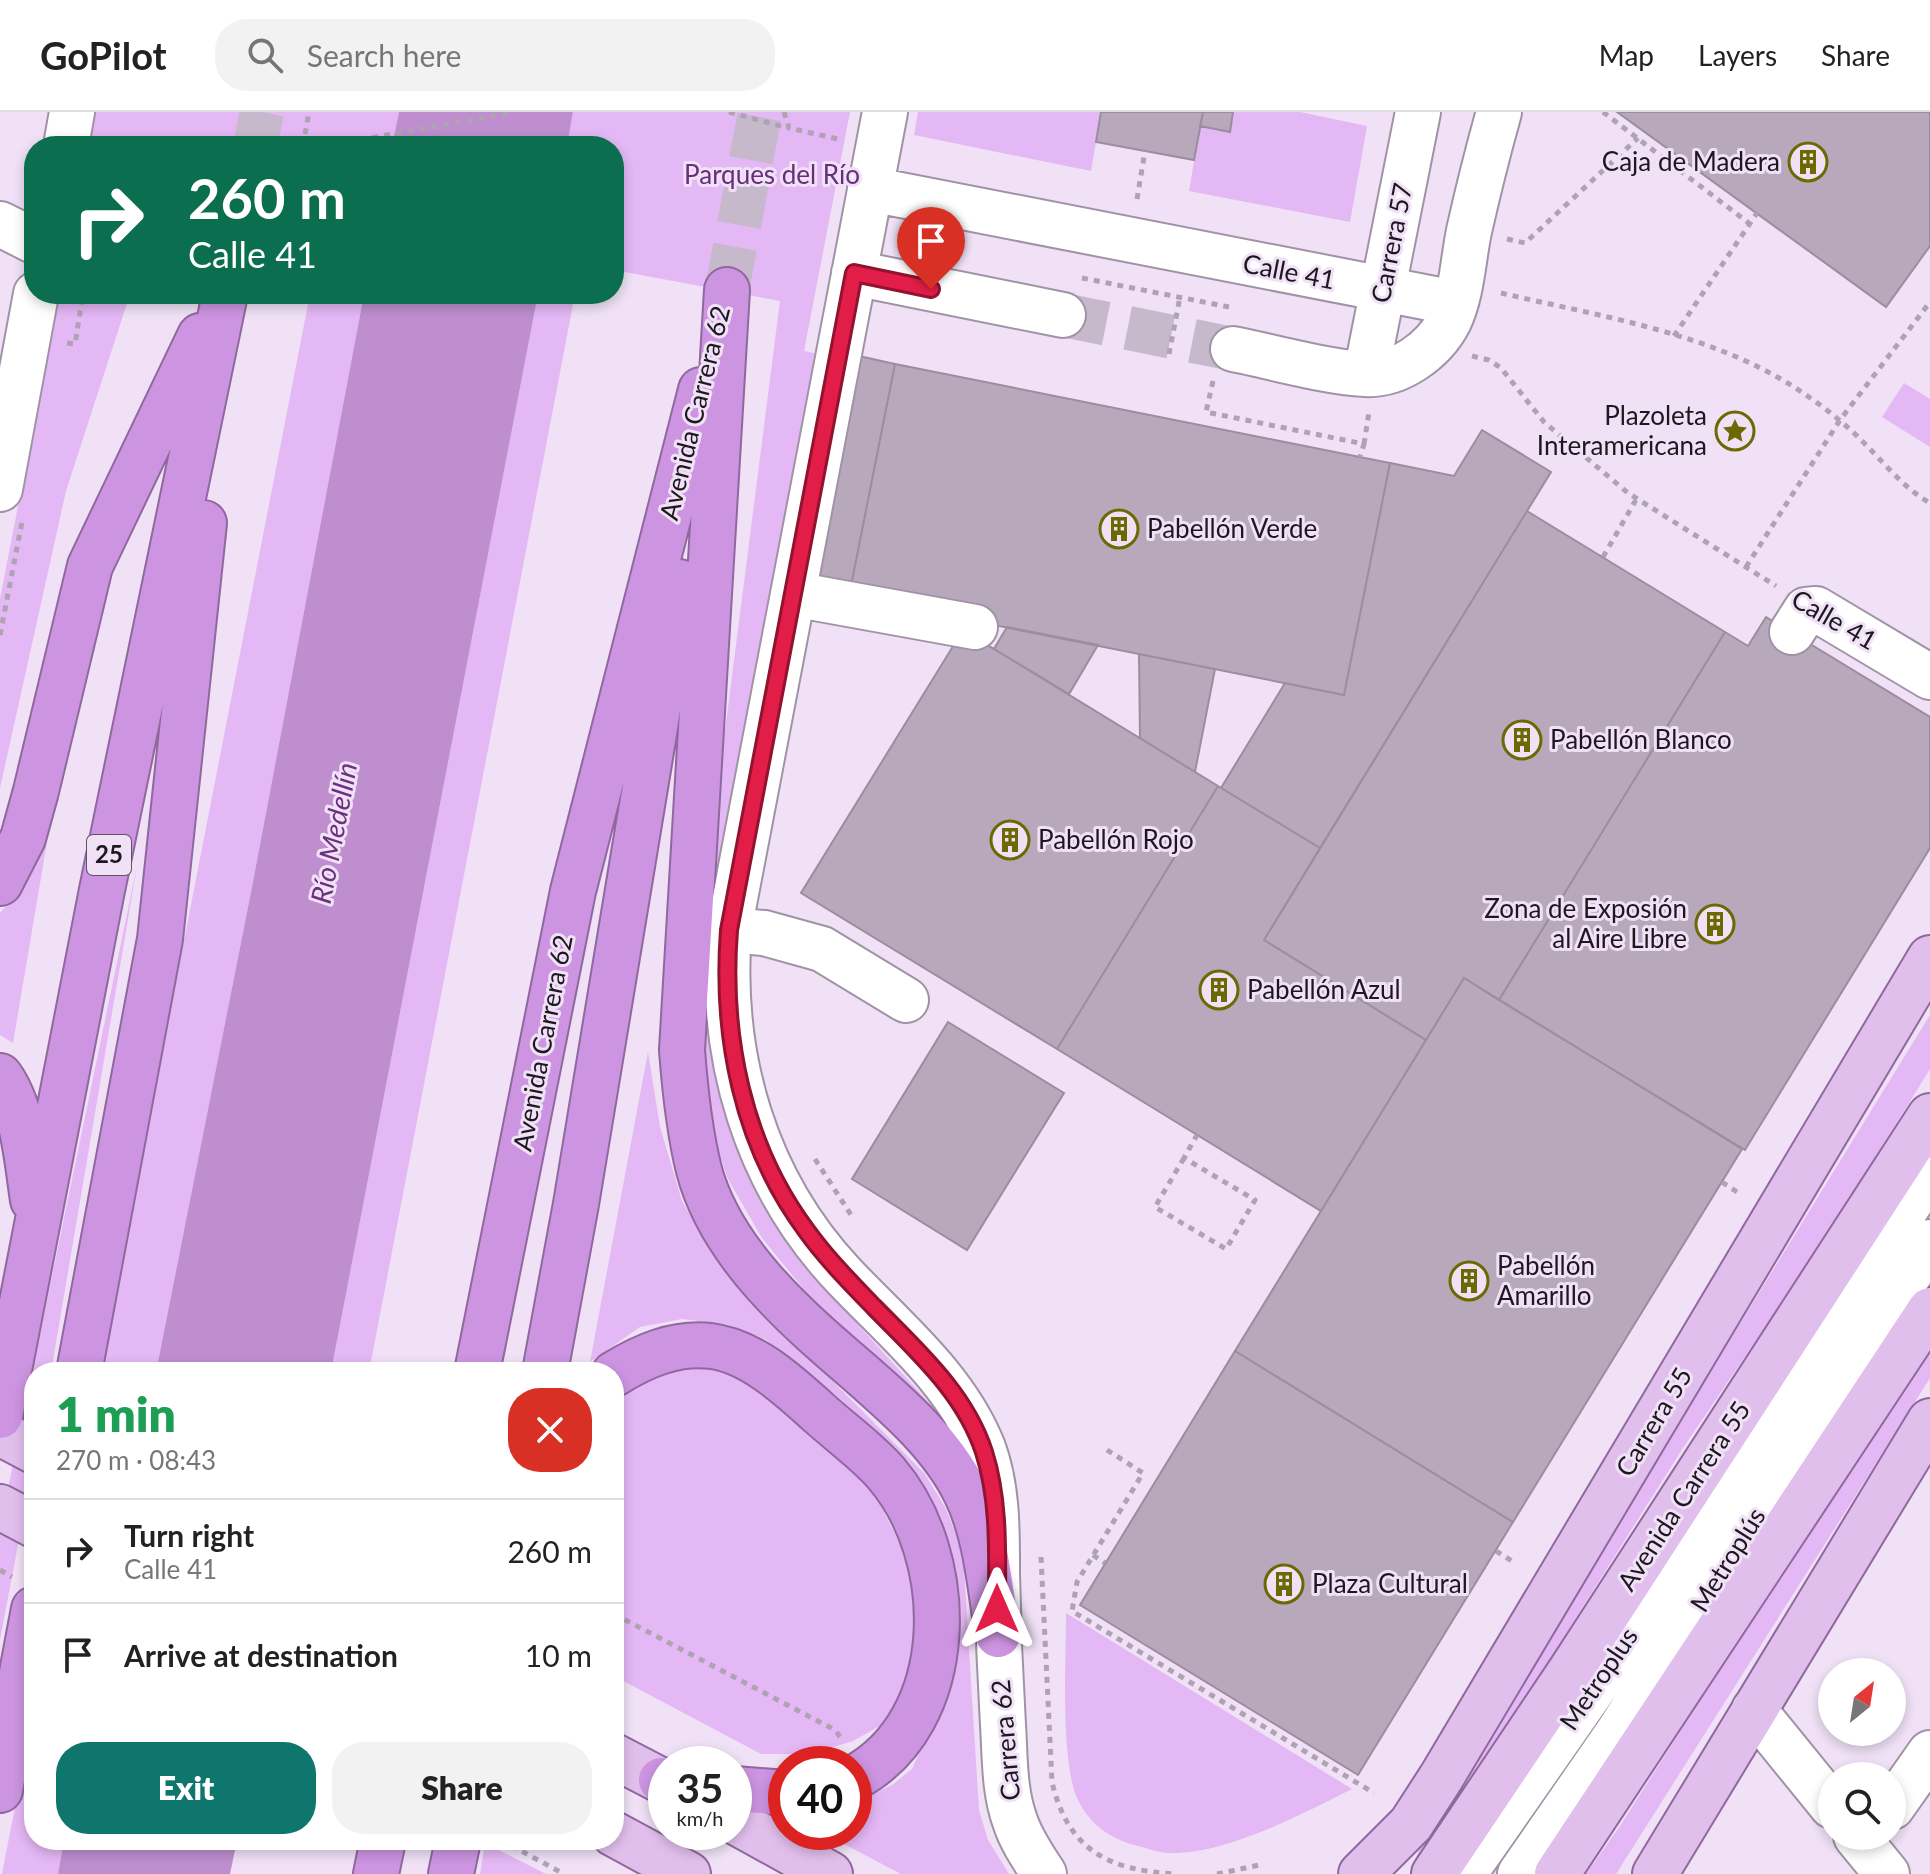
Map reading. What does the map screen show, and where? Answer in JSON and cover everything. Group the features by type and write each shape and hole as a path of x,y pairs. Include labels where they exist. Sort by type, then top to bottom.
{"highway":[{"name":"Avenida Carrera 62","path":"479,1362 573,891 727,290"},
{"name":"Avenida Carrera 62","path":"547,1362 576,1204 727,290"},
{"path":"727,290 682,1050 688,1119 700,1173 749,1267 803,1323 899,1407 938,1450 966,1494 981,1539 998,1635"},
{"path":"0,883 23,838 90,566 219,304"},
{"name":"25","path":"0,1416 105,875 222,304"},
{"name":"25","path":"81,1362 160,939 223,304"},
{"path":"0,1076 6,1084 18,1121 37,1225"},
{"path":"624,1368 644,1355 680,1347 712,1346 748,1358 791,1388 887,1473 911,1512 929,1556 935,1592 934,1661 924,1696 912,1720 890,1753 872,1756"},
{"path":"0,1790 24,1662"},
{"path":"376,1874 381,1850"},
{"path":"451,1874 456,1850"}],"main road":[{"name":"Carrera 55","path":"1361,1874 1411,1824 1490,1698 1930,958"},
{"name":"Avenida Carrera 55","path":"1557,1874 1827,1370 1930,1116"},
{"name":"Avenida Carrera 55","path":"1434,1874 1827,1370 1930,1310"},
{"path":"1655,1874 1930,1421"},
{"path":"0,1433 24,1446"},
{"path":"0,1507 24,1520"},
{"path":"624,1761 648,1774"},
{"path":"1395,1874 1397,1856 1411,1824"},
{"path":"752,1831 830,1874"},
{"path":"624,1840 676,1869"}],"street":[{"path":"68,136 72,112"},
{"name":"Carrera 62","path":"885,112 729,930 727,1010 735,1062 761,1150 781,1193 823,1253 941,1378 964,1411 983,1450 993,1487 997,1529 998,1635 1010,1803 1026,1846 1044,1874"},
{"name":"Carrera 57","path":"1368,391 1383,291 1418,112"},
{"path":"1228,346 1368,391 1390,372 1409,363 1474,297 1499,112"},
{"name":"Calle 41","path":"870,189 1383,291 1474,297"},
{"path":"0,224 24,236"},
{"path":"854,273 1070,296"},
{"path":"0,489 6,420 34,304"},
{"path":"793,594 975,627"},
{"name":"Calle 41","path":"1802,620 1930,677"},
{"path":"729,930 764,933 822,949 906,1000"},
{"name":"Metroplús","path":"1520,1874 1619,1731 1827,1370 1930,1172"},
{"name":"Metroplús","path":"1827,1370 1930,1242"},
{"name":"Metroplus","path":"1464,1874 1601,1678 1827,1370"},
{"path":"1754,1710 1818,1789"},
{"path":"1906,1787 1930,1753"}],"path":[{"path":"305,136 309,112"},
{"path":"378,136 516,112"},
{"path":"729,112 844,141"},
{"path":"784,112 789,128"},
{"path":"1603,112 1750,224"},
{"path":"1502,238 1525,243 1638,138"},
{"path":"1137,200 1145,151"},
{"path":"1674,336 1757,213"},
{"path":"1070,296 1180,297 1228,346 1206,412 1364,444"},
{"path":"1169,354 1180,297"},
{"path":"1474,297 1674,336 1740,359 1776,376 1840,420 1893,474 1930,503"},
{"path":"1746,567 1840,420 1930,302"},
{"path":"58,341 75,344 81,304"},
{"name":"Calle 41","path":"1478,357 1501,368 1544,422 1637,498 1746,567 1802,620"},
{"path":"1360,457 1364,444 1368,391"},
{"path":"1603,557 1637,498"},
{"path":"1184,1158 1255,1200 1226,1249 1155,1207 1197,1135"},
{"path":"814,1156 859,1228"},
{"path":"1722,1182 1737,1192"},
{"path":"1107,1450 1143,1473 1077,1582 1072,1611 1374,1793"},
{"path":"1040,1547 1052,1782 1058,1811 1073,1835 1099,1856 1129,1867 1175,1874"},
{"path":"1496,1551 1515,1563"},
{"path":"1093,1555 1105,1563"},
{"path":"624,1619 835,1730 843,1746"},
{"path":"520,1850 564,1874"},
{"path":"1217,1874 1259,1865"}],"green space":[{"path":"94,112 399,112 394,136 89,136"},
{"name":"Parques del Río","path":"573,112 850,112 804,351 819,354 712,937 780,1225 832,1296 940,1415 815,1303 762,1238 728,1179 709,1125 699,1065 707,872 780,301 624,272 624,136 569,136"},
{"path":"918,112 1101,112 1091,171 914,135"},
{"path":"1233,112 1300,112 1367,126 1350,222 1189,191 1200,126 1229,132"},
{"path":"57,304 127,304 66,491 0,788 0,599"},
{"path":"308,304 362,304 158,1362 102,1362"},
{"path":"536,304 573,304 371,1362 333,1362"},
{"path":"1904,383 1930,399 1930,447 1882,417"},
{"path":"50,824 13,1043 0,1035 0,913 12,899"},
{"path":"137,866 53,1362 34,1362"},
{"path":"1930,1015 1930,1069 1822,1243 1683,1448 1414,1874 1414,1864 1423,1839"},
{"path":"648,1052 660,1127 682,1201 705,1241 744,1292 925,1474 945,1507 963,1552 979,1810 988,1840 1009,1874 901,1874 855,1850 872,1850 872,1794 892,1785 912,1769 942,1702 885,1449 794,1360 765,1339 726,1324 682,1319 640,1327 590,1362"},
{"path":"1930,1339 1930,1378 1616,1874 1586,1874 1620,1826"},
{"path":"700,1363 741,1377 800,1425 874,1493 904,1551 921,1622 913,1667 885,1723 853,1741 836,1746 768,1746 768,1754 761,1754 752,1749 752,1746 746,1746 624,1681 624,1388 661,1369"},
{"path":"24,1411 24,1513 0,1640 0,1527"},
{"path":"1066,1613 1352,1789 1263,1831 1191,1852 1156,1851 1114,1837 1089,1818 1074,1790 1067,1750"},
{"path":"24,1761 24,1850 62,1850 58,1874 2,1874"},
{"path":"484,1850 499,1850 546,1874 480,1874"}],"water":[{"path":"399,112 573,112 569,136 394,136"},
{"name":"Río Medellín","path":"362,304 536,304 333,1362 158,1362"},
{"path":"62,1850 235,1850 230,1874 58,1874"}],"building":[{"path":"1101,112 1203,112 1194,160 1096,142"},
{"path":"1203,112 1233,112 1230,132 1200,126"},
{"name":"Caja de Madera","path":"1617,112 1930,112 1930,246 1886,307"},
{"path":"859,356 895,364 849,596 813,589"},
{"name":"Pabellón Verde","path":"895,364 1390,463 1344,695 849,596"},
{"path":"1482,430 1551,472 1320,848 1221,788 1285,683 1344,695 1390,463 1454,476"},
{"name":"Pabellón Blanco","path":"1527,511 1725,632 1499,1000 1464,978 1426,1040 1264,940"},
{"name":"Zona de Exposión al Aire Libre","path":"1766,617 1930,717 1930,848 1745,1150 1499,1000 1725,632 1748,646"},
{"path":"1007,627 1098,645 1069,694 994,649"},
{"name":"Pabellón Rojo","path":"963,630 1218,786 1057,1049 801,893"},
{"path":"1139,654 1215,669 1195,772 1140,738"},
{"name":"Pabellón Azul","path":"1218,786 1320,848 1264,940 1426,1040 1321,1211 1057,1049"},
{"name":"Pabellón Amarillo","path":"1464,978 1742,1149 1513,1522 1235,1351"},
{"path":"948,1022 1064,1093 967,1250 852,1179"},
{"name":"Plaza Cultural","path":"1235,1351 1513,1522 1358,1775 1080,1605"}],"tunnel":[{"path":"257,136 262,112"},
{"path":"727,290 760,112"},
{"path":"1063,315 1233,349"}],"place":[{"name":"Caja de Madera","path":"1808,162"},
{"name":"Plazoleta Interamericana","path":"1735,431"},
{"name":"Pabellón Verde","path":"1119,529"},
{"name":"Pabellón Blanco","path":"1522,740"},
{"name":"Pabellón Rojo","path":"1010,840"},
{"name":"Zona de Exposión al Aire Libre","path":"1715,924"},
{"name":"Pabellón Azul","path":"1219,990"},
{"name":"Pabellón Amarillo","path":"1469,1281"},
{"name":"Plaza Cultural","path":"1284,1584"}],"route":[{"path":"931,289 854,273 729,930 727,1010 746,1108 781,1193 823,1253 949,1388 983,1450 993,1487 997,1529 997,1609"}]}
